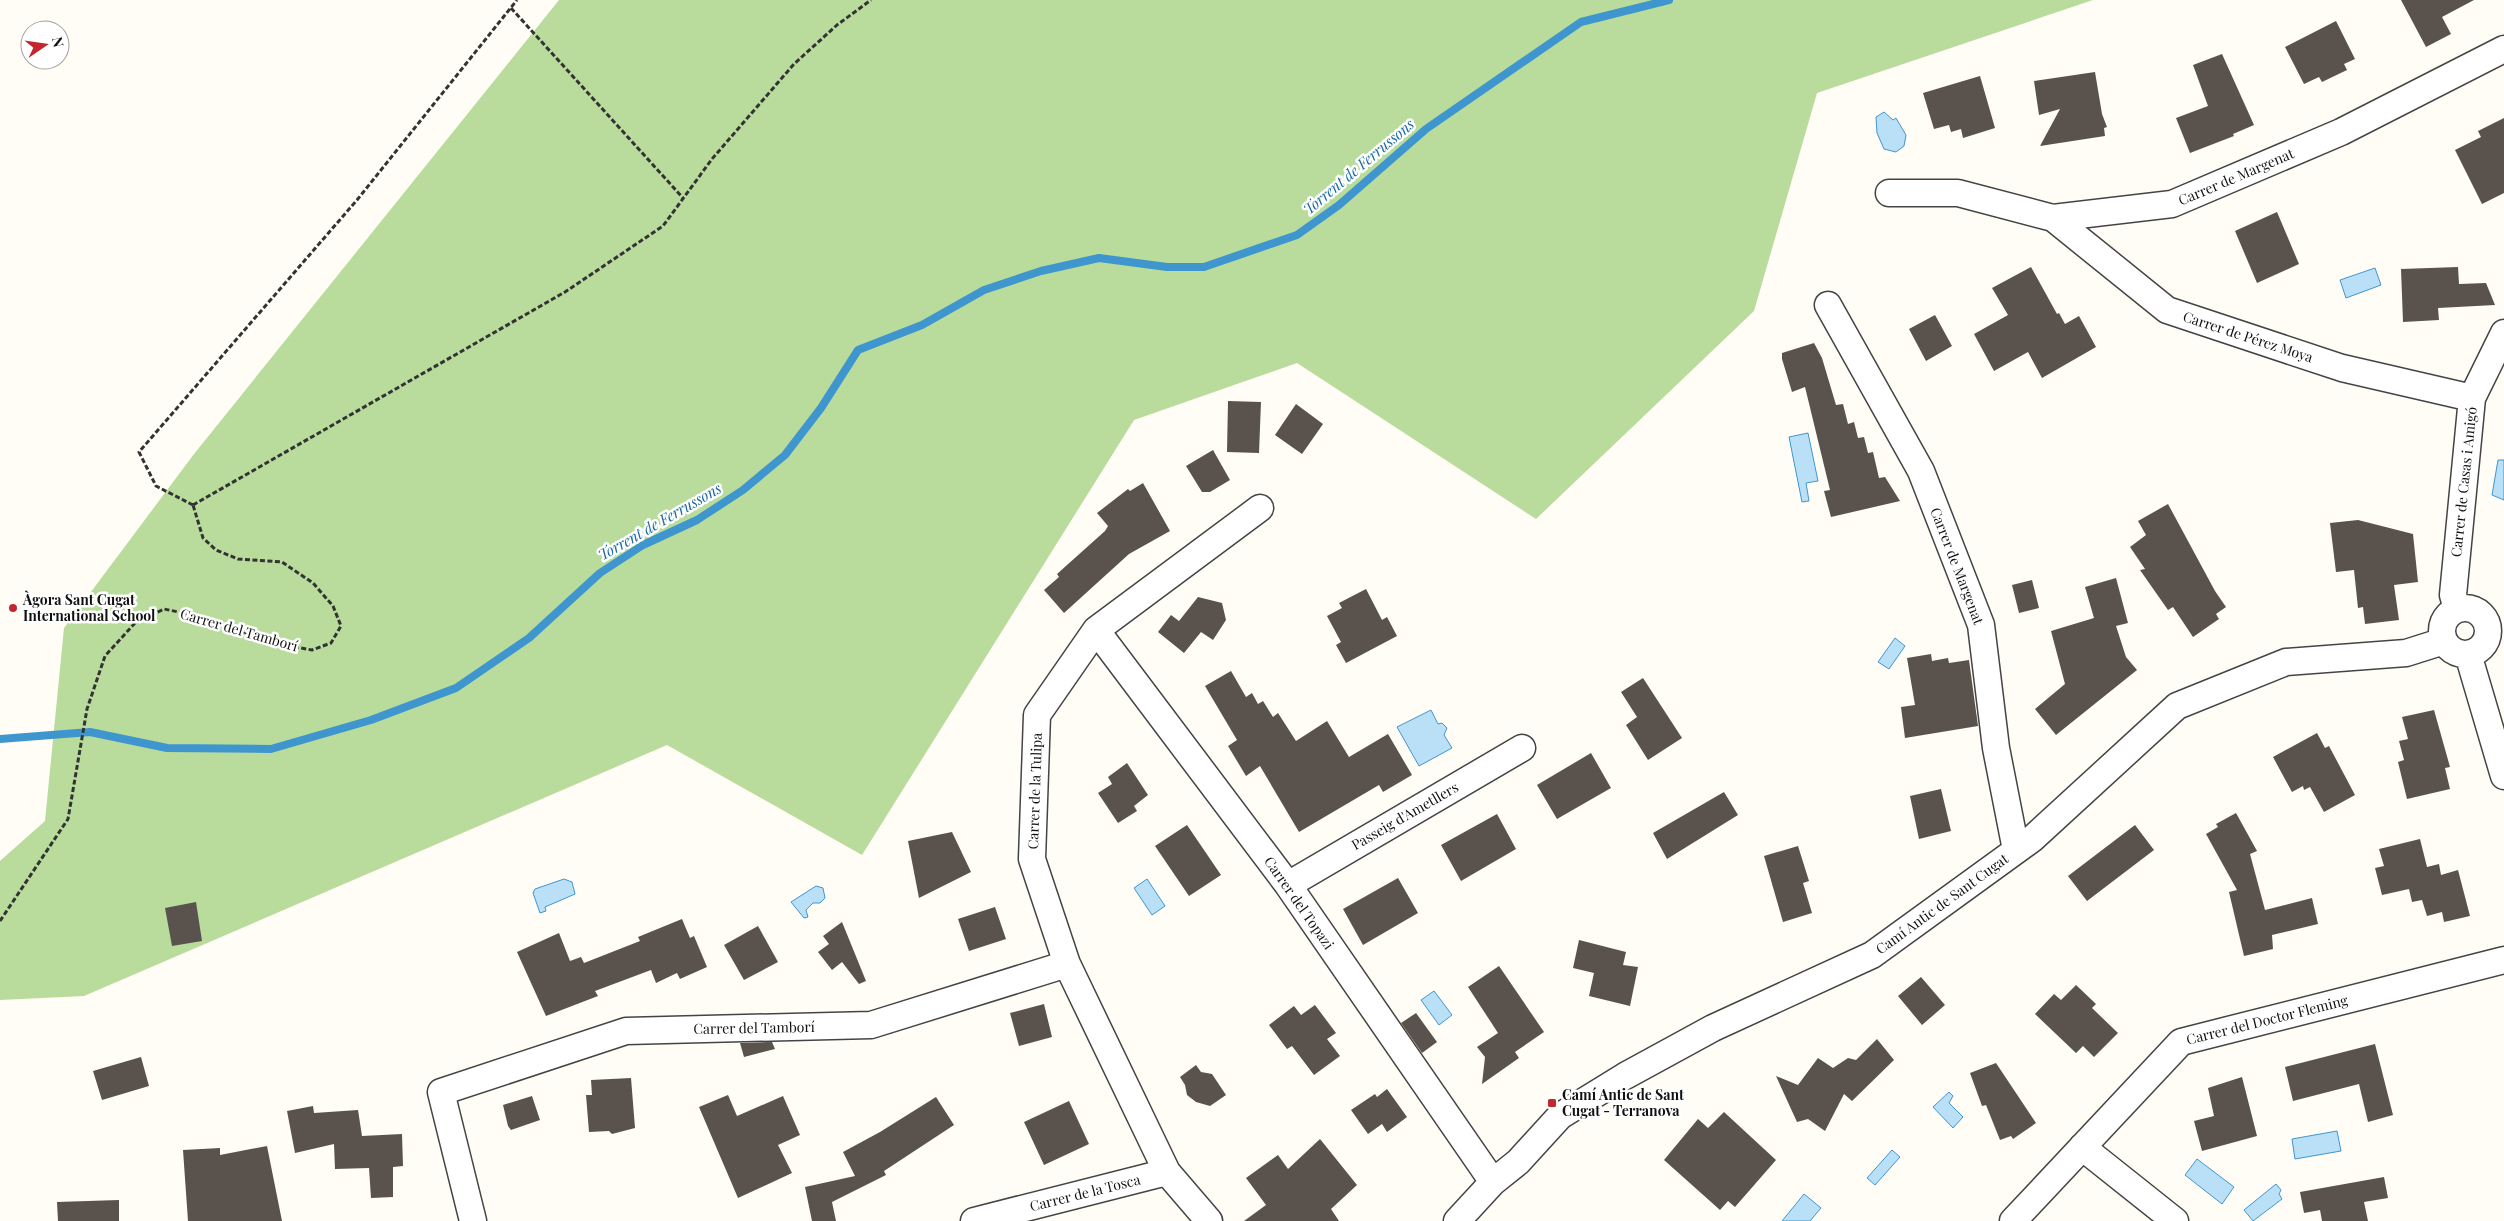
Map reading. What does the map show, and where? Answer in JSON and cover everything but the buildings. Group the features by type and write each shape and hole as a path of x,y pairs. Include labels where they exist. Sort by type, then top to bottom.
{"street":[{"name":"Carrer de Margenat","path":"1890,193 1958,194 2053,218 2172,204 2341,132 2504,49"},
{"name":"Carrer de Pérez Moya","path":"2053,218 2167,310 2342,368 2472,398"},
{"name":"Carrer de Margenat","path":"1828,305 1921,471 1981,625 1996,748 2016,850"},
{"name":"Carrer de Casas i Amigó","path":"2456,609 2453,595 2472,398 2504,333"},
{"name":"Carrer de la Tulipa","path":"1209,1221 1168,1172 1067,964 1032,859 1038,715 1096,630 1260,508"},
{"path":"2466,607 2478,612 2496,626 2483,645 2468,654 2454,652 2444,641 2442,632 2443,622 2448,614 2456,609 2466,607"},
{"name":"Carrer del Topazi","path":"1096,630 1288,885 1493,1182"},
{"name":"Camí Antic de Sant Cugat","path":"1457,1221 1493,1182 1518,1162 1560,1116 1625,1076 1714,1028 1872,955 2032,839 2177,706 2286,662 2406,653 2444,641"},
{"path":"2468,654 2504,776"},
{"name":"Passeig d'Ametllers","path":"1288,885 1522,748"},
{"name":"Carrer del Doctor Fleming","path":"2013,1221 2181,1042 2504,960"},
{"name":"Carrer del Tamborí","path":"473,1221 441,1092 626,1031 871,1025 1067,964"},
{"path":"2082,1147 2175,1221"},
{"name":"Carrer de la Tosca","path":"974,1221 1168,1172"}],"path":[{"path":"517,0 357,200 139,452 156,486 193,506 565,292 663,226 712,159 794,64 838,25 871,0"},
{"path":"511,8 683,198"},
{"name":"Carrer del Tamborí","path":"0,921 68,819 87,709 105,656 135,623 164,609 198,616 279,644 312,650 331,643 342,626 333,606 313,583 282,562 238,560 216,550 203,538 193,506"}],"green space":[{"path":"559,0 2093,0 1817,93 1754,311 1536,519 1297,363 1134,420 862,855 667,745 84,996 0,1000 0,861 45,821 64,628 194,454"}],"water":[{"path":"1884,112 1893,120 1896,118 1906,135 1904,146 1896,152 1884,149 1877,133 1876,117"},
{"path":"2375,268 2381,285 2346,298 2340,280"},
{"path":"1808,433 1818,481 1806,483 1809,501 1802,502 1789,437"},
{"path":"2498,460 2504,460 2504,500 2492,495"},
{"path":"1895,638 1905,646 1889,669 1878,662"},
{"path":"1431,710 1438,724 1442,723 1447,728 1444,735 1452,748 1419,766 1397,727"},
{"path":"564,879 572,882 575,894 545,907 546,911 540,913 533,893 535,889"},
{"path":"1147,879 1165,906 1152,915 1134,888"},
{"path":"816,886 823,888 825,898 820,903 813,903 806,910 808,917 804,918 791,902"},
{"path":"1434,991 1452,1015 1439,1025 1421,1000"},
{"path":"1949,1092 1953,1096 1949,1103 1963,1117 1953,1128 1933,1107"},
{"path":"2337,1131 2341,1151 2295,1159 2292,1139"},
{"path":"1892,1150 1900,1157 1875,1185 1867,1178"},
{"path":"2197,1159 2234,1187 2222,1204 2185,1175"},
{"path":"2276,1184 2281,1190 2279,1194 2282,1199 2253,1221 2244,1210"},
{"path":"1804,1194 1821,1208 1810,1221 1782,1221"}],"waterway":[{"name":"Torrent de Ferrussons","path":"0,739 90,732 167,748 271,749 371,720 456,688 529,638 600,573 643,545 697,520 743,490 785,455 821,408 858,350 922,325 984,290 1041,271 1099,258 1167,267 1204,267 1297,235 1339,205 1426,129 1581,22 1669,0"}],"place":[{"name":"Àgora Sant Cugat International School","path":"13,608"},
{"name":"Camí Antic de Sant Cugat - Terranova","path":"1552,1103"}]}
